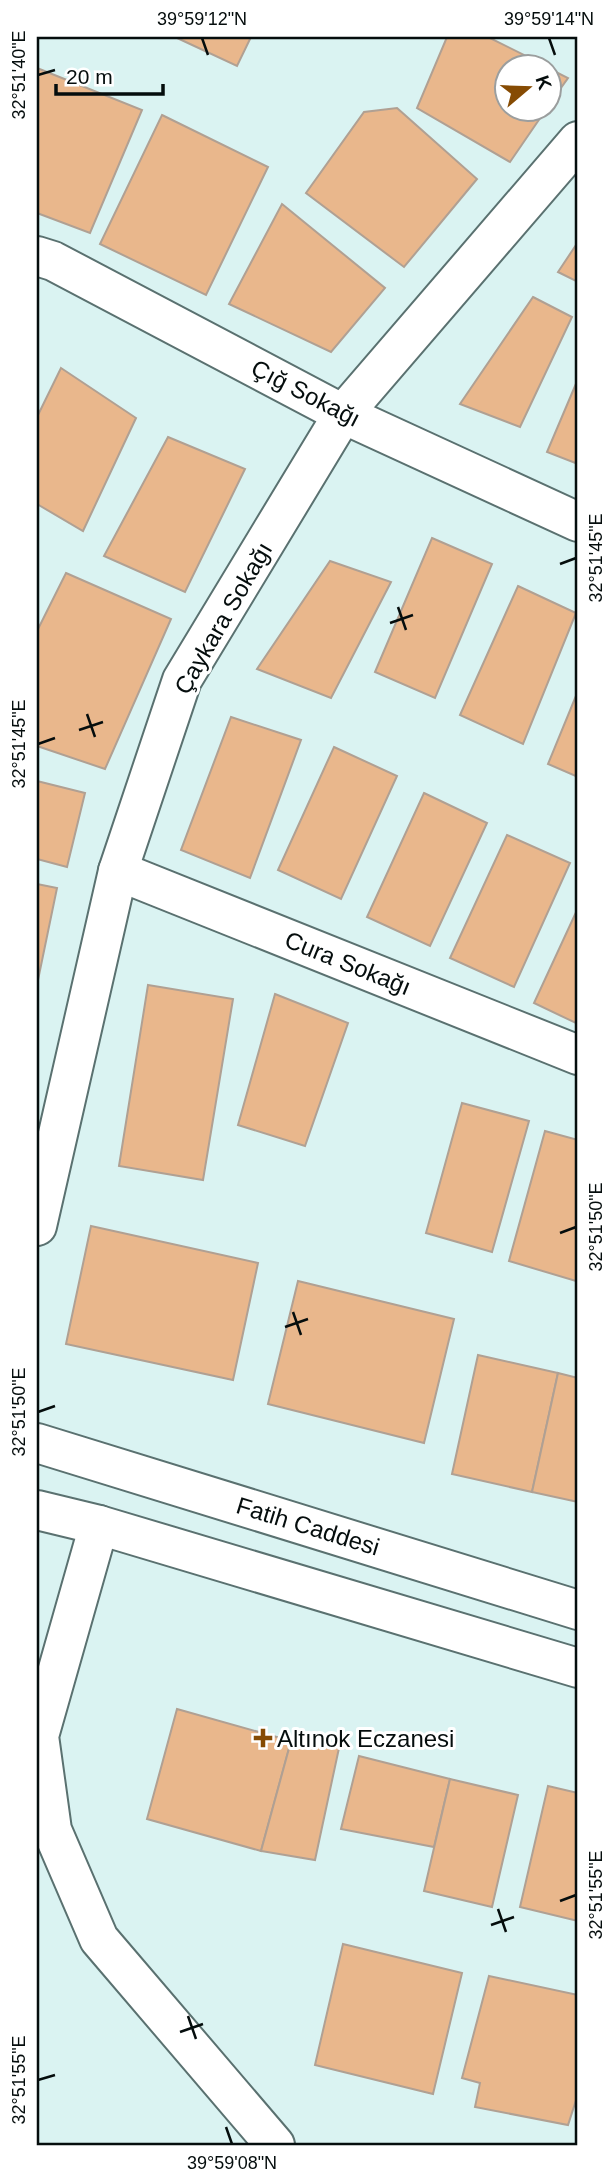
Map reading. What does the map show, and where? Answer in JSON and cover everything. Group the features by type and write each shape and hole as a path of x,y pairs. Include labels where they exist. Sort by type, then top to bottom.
{"street":[{"name":"Çaykara Sokağı","path":"37,1226 118,871 182,680 343,414 578,141"},
{"name":"Çığ Sokağı","path":"37,256 53,261 343,414 578,522"},
{"name":"Cura Sokağı","path":"118,871 578,1055"},
{"name":"Fatih Caddesi","path":"37,1443 578,1610"},
{"path":"37,1510 99,1525 578,1668"},
{"path":"99,1525 39,1736 44,1834 99,1939 275,2145"}],"building":[{"path":"175,37 251,37 237,66"},
{"path":"447,37 488,37 518,52 492,52 492,122 537,122 510,162 417,108"},
{"path":"37,68 142,110 90,233 37,213"},
{"path":"562,75 568,78 562,86"},
{"path":"397,108 477,179 404,267 306,193 364,112"},
{"path":"162,115 268,167 206,295 100,244"},
{"path":"282,204 385,288 331,352 229,304"},
{"path":"578,242 578,282 558,272"},
{"path":"533,297 572,317 520,427 460,404"},
{"path":"61,368 136,418 83,531 37,504 37,417"},
{"path":"578,379 578,464 547,452"},
{"path":"168,437 245,469 185,592 104,556"},
{"path":"432,538 492,564 435,698 375,672"},
{"path":"330,561 391,582 331,698 257,669"},
{"path":"66,573 171,619 105,769 37,746 37,631"},
{"path":"518,586 576,613 523,744 460,715"},
{"path":"578,691 578,777 548,764"},
{"path":"231,717 301,740 250,878 181,850"},
{"path":"334,747 397,776 341,899 278,870"},
{"path":"37,781 85,793 67,867 37,859"},
{"path":"424,793 487,823 430,946 367,917"},
{"path":"507,835 570,863 514,987 450,958"},
{"path":"37,884 57,888 38,980 37,980"},
{"path":"578,908 578,1024 534,1003"},
{"path":"148,985 233,999 203,1180 119,1166"},
{"path":"275,994 348,1023 305,1146 238,1125"},
{"path":"462,1103 529,1121 492,1252 426,1233"},
{"path":"545,1131 578,1140 576,1281 509,1261"},
{"path":"91,1226 258,1263 233,1380 66,1344"},
{"path":"298,1281 454,1319 424,1443 268,1404"},
{"path":"478,1355 558,1373 532,1492 452,1474"},
{"path":"558,1373 578,1378 578,1502 532,1492"},
{"path":"177,1709 291,1741 261,1851 147,1819"},
{"path":"291,1741 339,1748 315,1860 261,1851"},
{"path":"359,1756 450,1779 434,1847 341,1829"},
{"path":"450,1779 518,1795 492,1907 424,1891"},
{"path":"548,1786 578,1793 578,1921 520,1907"},
{"path":"343,1944 462,1973 433,2094 315,2065"},
{"path":"489,1976 578,1995 578,2094 568,2125 475,2107 480,2083 462,2078"}],"place":[{"name":"Altınok Eczanesi","path":"263,1738"}]}
